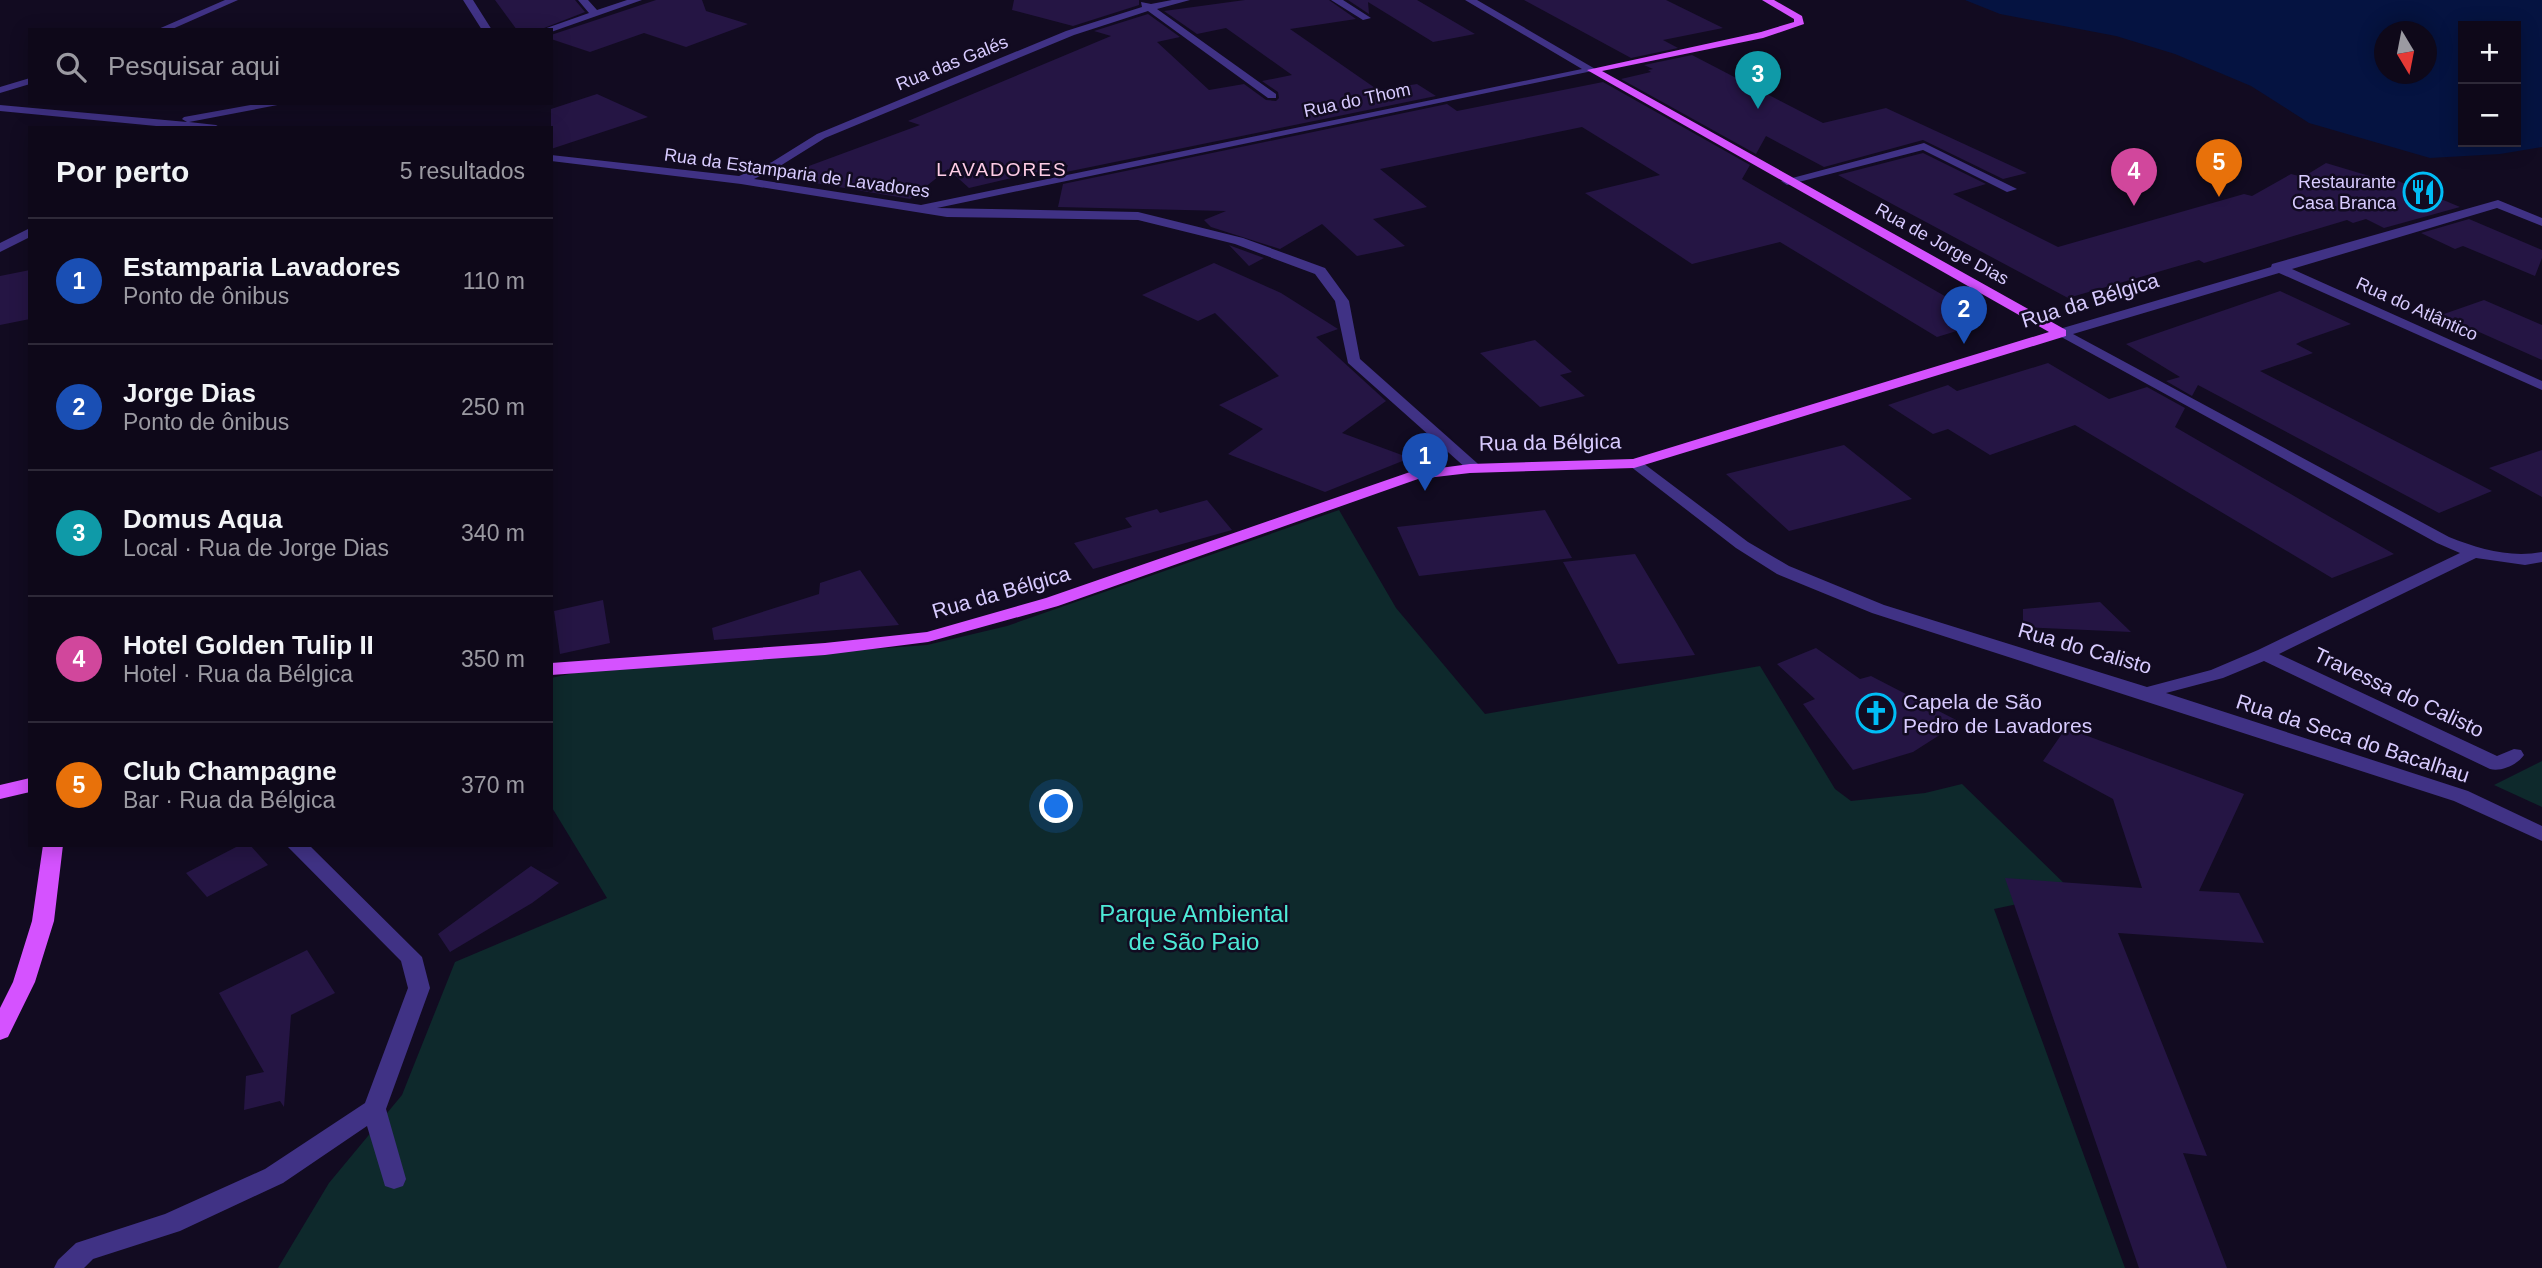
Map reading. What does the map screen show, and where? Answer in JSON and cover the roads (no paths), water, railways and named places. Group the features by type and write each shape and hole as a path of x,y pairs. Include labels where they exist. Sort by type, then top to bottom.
{"main road":[{"name":"Rua do Thom","path":"1592,70 1790,29 1799,24 1799,18 1794,13 1767,0"},
{"name":"Rua de Jorge Dias","path":"1592,70 2061,333"},
{"name":"Rua da Bélgica","path":"553,669 825,649 928,637 1052,602 1415,475 1472,466 1598,467 1634,463 2061,333"},
{"path":"0,792 28,786"},
{"path":"0,1031 24,982 43,922 52,847"}],"street":[{"path":"166,28 233,0"},
{"path":"468,0 486,28"},
{"path":"583,0 596,14"},
{"path":"552,28 637,0"},
{"name":"Rua das Galés","path":"741,180 776,164 821,136 1070,33 1143,4 1185,0"},
{"path":"1336,0 1366,18"},
{"name":"Rua de Jorge Dias","path":"1470,0 1592,70"},
{"path":"1143,4 1272,96"},
{"name":"Rua do Thom","path":"915,208 1592,70"},
{"path":"0,90 28,82"},
{"path":"0,108 152,126 272,105"},
{"path":"1787,181 1924,145 2011,189"},
{"name":"Rua da Estamparia de Lavadores","path":"553,158 741,180 947,213 1138,216 1239,241 1320,271 1342,301 1353,360 1472,466"},
{"name":"Rua da Bélgica","path":"2061,333 2277,267 2498,204 2542,222"},
{"path":"0,248 28,233"},
{"name":"Rua do Atlântico","path":"2277,267 2542,386"},
{"name":"Rua de Jorge Dias","path":"2061,333 2443,540 2474,553"},
{"name":"Rua do Calisto","path":"1634,463 1742,545 1783,570 1878,609 2146,693 2217,674 2264,654 2474,553"},
{"path":"2474,553 2525,560 2542,557"},
{"name":"Travessa do Calisto","path":"2264,654 2497,764 2514,755"},
{"name":"Rua da Seca do Bacalhau","path":"2146,693 2461,796 2542,834"},
{"path":"68,1268 85,1251 171,1223 274,1177 374,1110 419,988 411,957 298,847"},
{"path":"374,1110 394,1179"}],"place":[{"name":"Domus Aqua","path":"1758,109"},
{"name":"Restaurante Casa Branca","path":"2423,192"},
{"name":"Club Champagne","path":"2219,197"},
{"name":"Hotel Golden Tulip II","path":"2134,206"},
{"name":"Jorge Dias","path":"1964,344"},
{"name":"Estamparia Lavadores","path":"1425,491"},
{"name":"Capela de São Pedro de Lavadores","path":"1876,713"}],"district":[{"name":"LAVADORES","path":"1002,169"}],"park label":[{"name":"Parque Ambiental de São Paio","path":"1194,927"}]}
